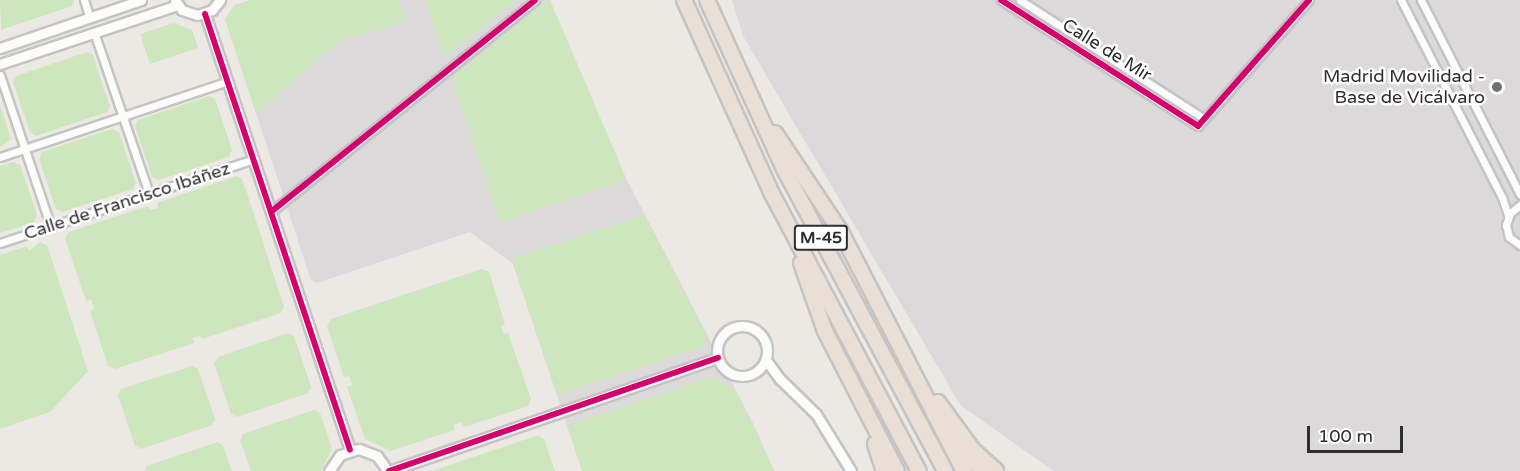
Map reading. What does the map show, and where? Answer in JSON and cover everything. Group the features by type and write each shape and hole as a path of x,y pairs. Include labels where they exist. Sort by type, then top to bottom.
{"highway":[{"name":"M-45","path":"684,0 791,230 920,471"},
{"name":"M-45","path":"707,0 760,116 945,471"},
{"path":"760,116 770,124 842,232 895,331 964,471"},
{"path":"791,230 825,331 854,392 897,471"},
{"path":"895,331 980,471"},
{"path":"854,392 884,471"},
{"path":"935,398 966,441 996,471"}],"street":[{"path":"84,0 90,18"},
{"path":"0,48 141,0"},
{"path":"0,64 176,2 189,14 205,14 220,0"},
{"path":"272,211 535,0"},
{"name":"Calle de Mir","path":"1001,0 1198,126 1203,118 1020,0"},
{"path":"1203,118 1309,0"},
{"path":"1401,0 1502,197 1508,216 1508,234 1520,245"},
{"path":"1421,0 1520,194"},
{"path":"205,14 350,450"},
{"path":"94,32 149,194"},
{"path":"0,75 51,227"},
{"path":"0,157 228,81"},
{"name":"Calle de Francisco Ibáñez","path":"0,243 254,159"},
{"path":"1508,216 1520,205"},
{"path":"746,325 762,335 768,347 766,360 758,370 739,376 726,370 718,358 722,336 734,327 746,325"},
{"path":"329,471 333,461 350,450 369,451 388,471 718,358"},
{"path":"766,360 780,379 816,414 851,471"},
{"path":"758,370 780,379"}],"shaded area":[{"path":"251,0 550,0 625,176 755,427 774,471 582,471 513,264 470,232 317,283 311,280 225,19 234,5"},
{"path":"732,0 1520,0 1520,471 1054,471 961,406 743,36"}],"green space":[{"path":"0,0 75,0 72,6 1,30"},
{"path":"251,0 398,0 406,22 341,40 256,113 225,19 234,5"},
{"path":"425,0 516,0 448,55 443,54"},
{"path":"546,1 551,3 625,176 623,181 504,221 498,218 453,83 455,75"},
{"path":"174,23 192,30 198,48 150,64 140,34"},
{"path":"87,52 93,55 110,106 107,112 36,136 30,132 13,82 16,76"},
{"path":"209,96 215,99 232,150 229,157 159,180 152,177 135,126 138,120"},
{"path":"0,105 11,139 0,147"},
{"path":"112,129 119,132 136,183 133,189 62,212 56,209 39,159 42,152"},
{"path":"13,162 20,165 37,215 34,222 0,233 0,166"},
{"path":"236,176 242,179 247,193 284,307 281,313 202,339 200,336 192,338 194,343 115,369 108,366 90,311 94,309 91,300 86,301 65,238 69,232 148,206 150,210 158,208 157,203"},
{"path":"640,216 647,219 706,334 703,347 561,394 556,391 513,264 516,257"},
{"path":"40,242 47,245 88,371 50,412 0,429 0,255 27,246 29,251"},
{"path":"482,269 489,272 505,324 501,326 504,334 508,333 531,399 528,406 464,427 461,422 453,425 455,430 390,451 365,439 347,387 352,385 349,376 344,377 327,326 331,319"},
{"path":"288,333 294,336 311,387 308,393 237,417 231,414 214,363 218,357"},
{"path":"192,366 198,369 215,419 212,425 141,449 135,446 118,395 121,389"},
{"path":"713,377 735,389 774,471 582,471 569,430 572,424"},
{"path":"314,410 320,413 332,449 321,471 251,471 240,440 243,434"},
{"path":"538,435 544,439 555,471 432,471"},
{"path":"217,442 223,445 232,471 144,471 147,466"}],"cycle path":[{"path":"272,211 535,0"},
{"path":"1001,0 1198,126 1309,0"},
{"path":"205,14 350,450"},
{"path":"389,471 718,358"}],"place":[{"name":"Madrid Movilidad - Base de Vicálvaro","path":"1497,87"}]}
